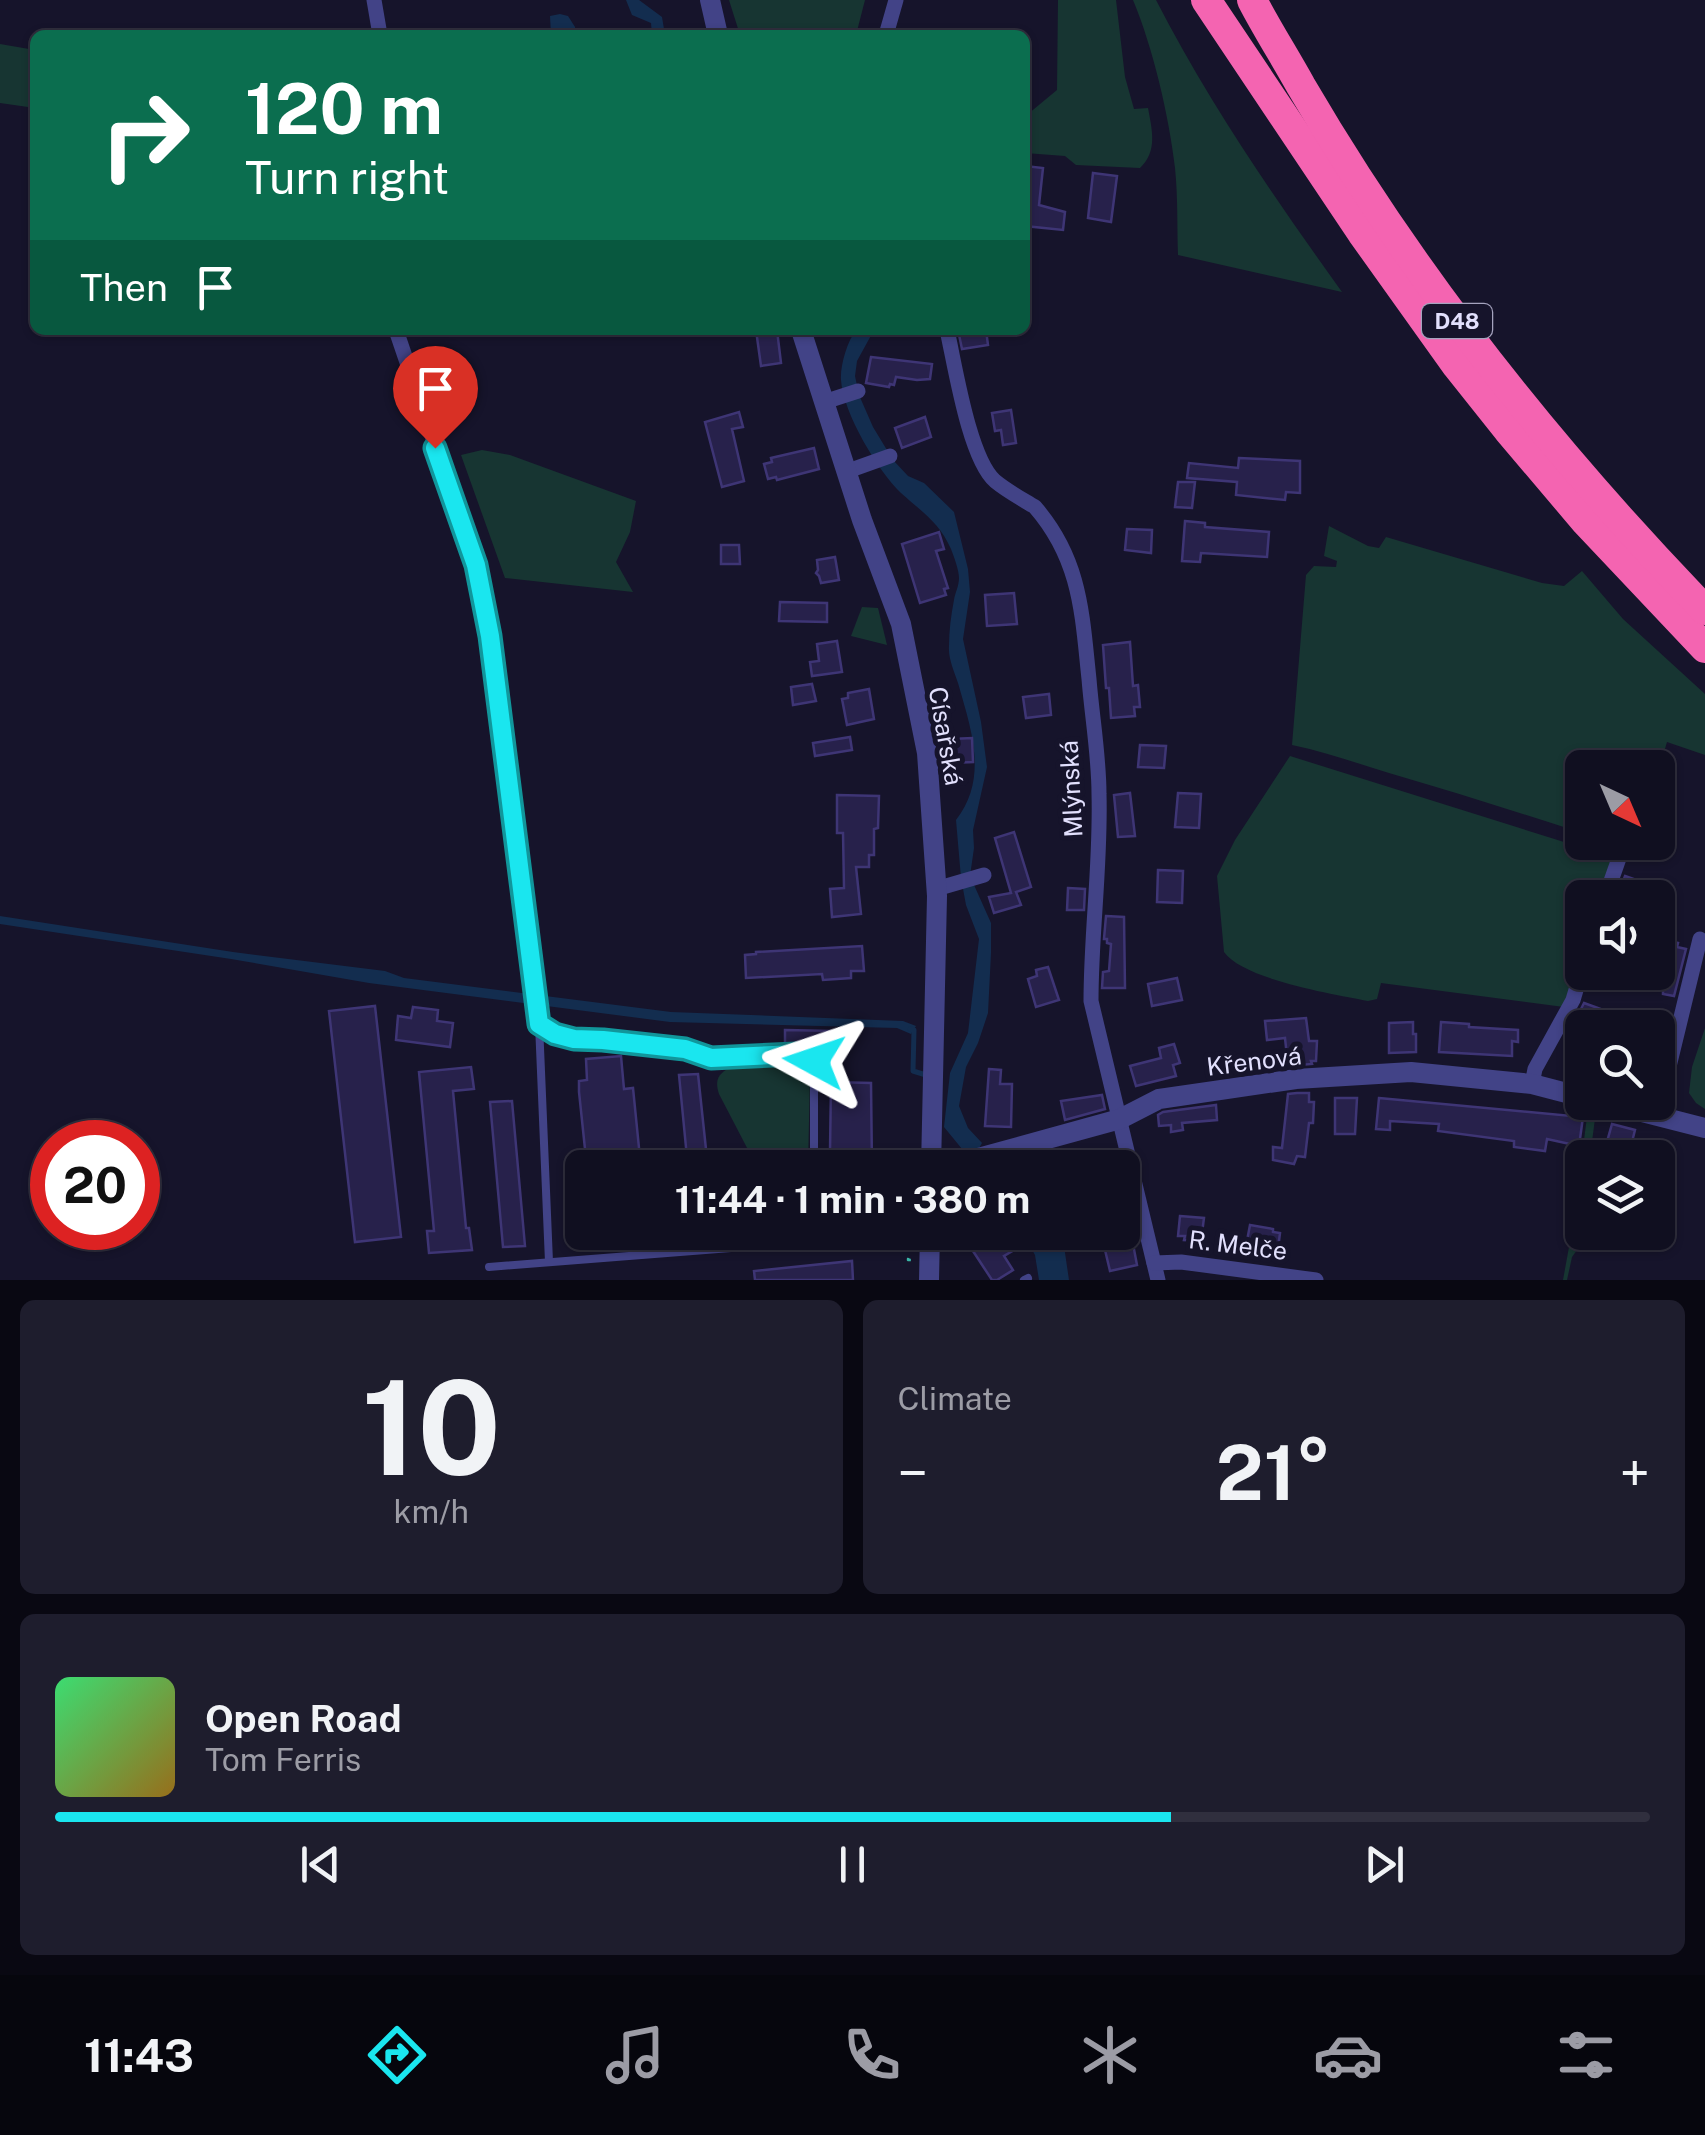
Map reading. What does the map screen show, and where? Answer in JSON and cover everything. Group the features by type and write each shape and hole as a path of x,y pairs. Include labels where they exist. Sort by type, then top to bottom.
{"highway":[{"path":"1206,0 1307,148"},
{"name":"D48","path":"1223,0 1307,148 1399,286 1482,398 1586,522 1705,648"},
{"name":"D48","path":"1252,0 1356,176 1468,336 1576,471 1705,610"}],"street":[{"path":"374,0 379,30"},
{"path":"710,0 717,30"},
{"path":"887,30 896,0"},
{"path":"398,335 476,565 492,656 539,1024"},
{"name":"Císařská","path":"805,335 842,396 848,470 902,628 928,760 936,889 930,1150"},
{"name":"Mlýnská","path":"949,335 961,393 983,465 993,480 1040,513 1072,566 1081,606 1100,790 1091,1001 1156,1272"},
{"path":"848,470 883,458"},
{"path":"936,889 972,878"},
{"path":"1675,1042 1700,939"},
{"path":"1532,1084 1535,1069 1576,990"},
{"name":"Křenová","path":"1011,1150 1120,1119 1159,1099 1296,1079 1412,1072 1532,1084 1565,1093"},
{"path":"1673,1120 1705,1128"},
{"path":"930,1250 930,1280"},
{"name":"R. Melče","path":"1156,1272 1181,1262 1316,1280"}],"lane":[{"path":"539,1024 574,1039 685,1049 711,1058 796,1054 814,1061 814,1150"},
{"path":"539,1024 549,1262"},
{"path":"489,1267 705,1250"}],"green space":[{"path":"729,0 865,0 857,30 738,30"},
{"path":"1058,0 1116,0 1125,77 1134,109 1148,108 1151,124 1149,155 1140,168 1076,165 1065,156 1030,153 1030,112 1057,90"},
{"path":"1133,0 1156,0 1244,150 1342,292 1178,255 1176,179 1169,127"},
{"path":"0,44 30,49 30,107 0,103"},
{"path":"482,450 510,455 636,501 630,532 616,562 633,592 505,578 461,455"},
{"path":"1329,526 1368,546 1379,548 1386,537 1542,583 1564,586 1582,571 1623,619 1705,694 1705,755 1667,742 1665,750 1565,750 1565,828 1292,745 1306,575 1314,566 1336,567 1337,561 1324,556"},
{"path":"862,607 878,608 887,645 851,636"},
{"path":"1290,756 1565,842 1565,860 1611,860 1604,880 1565,880 1565,990 1569,990 1564,1007 1381,983 1377,999 1368,1001 1269,978 1235,962 1224,952 1217,876 1235,840"},
{"path":"1705,1028 1705,1109 1689,1093 1692,1067"},
{"path":"805,1063 810,1075 808,1150 748,1150 719,1094 718,1079 729,1068"},
{"path":"1587,1120 1595,1120 1592,1140 1584,1140"},
{"path":"1568,1250 1577,1250 1567,1280 1563,1280"}],"water":[{"path":"626,0 639,0 662,17 664,30 652,30 651,23 632,15"},
{"path":"550,16 568,16 575,30 551,30"},
{"path":"853,335 871,335 857,361 859,395 893,460 954,512 968,569 970,592 963,639 987,767 973,830 970,876 991,923 991,953 988,1013 966,1067 959,1106 968,1128 982,1143 978,1150 963,1150 944,1127 950,1073 968,1033 979,939 966,905 956,820 966,804 975,770 972,735 949,651 958,571 941,532 882,471 863,441 843,393 843,361"},
{"path":"0,916 385,971 404,978 671,1012 903,1021 916,1026 911,1034 897,1028 670,1022 369,983 0,924"},
{"path":"1032,1250 1065,1250 1069,1280 1039,1280"}],"building":[{"path":"1030,167 1043,168 1039,205 1065,212 1063,230 1030,227"},
{"path":"1093,173 1117,176 1111,222 1088,218"},
{"path":"757,335 778,335 781,363 761,366"},
{"path":"959,335 987,335 988,345 962,349"},
{"path":"871,357 932,364 930,379 896,377 889,387 866,383"},
{"path":"1011,410 1016,443 1003,445 1001,430 995,431 992,413"},
{"path":"739,412 743,427 732,429 744,481 722,487 705,422"},
{"path":"925,417 931,437 902,448 895,428"},
{"path":"814,448 819,469 768,479 764,464 772,462 771,458"},
{"path":"1239,458 1300,461 1300,493 1286,492 1285,500 1236,495 1237,482 1187,478 1189,463 1238,468"},
{"path":"1178,482 1195,482 1192,508 1175,507"},
{"path":"1185,521 1205,523 1205,527 1269,532 1267,557 1201,553 1200,562 1182,561"},
{"path":"1127,529 1152,530 1151,553 1125,550"},
{"path":"939,532 944,549 936,551 948,588 944,589 946,595 920,603 902,544"},
{"path":"721,545 739,545 740,564 721,564"},
{"path":"835,557 839,580 821,583 816,573 817,560"},
{"path":"1014,593 1017,624 987,626 985,595"},
{"path":"780,602 827,603 827,622 779,621"},
{"path":"837,641 842,672 812,676 810,662 819,661 817,644"},
{"path":"1130,642 1133,686 1138,685 1140,707 1134,707 1135,716 1111,718 1103,645"},
{"path":"812,684 816,701 793,705 791,687"},
{"path":"869,689 874,719 847,725 842,699 848,698 848,693"},
{"path":"1049,694 1051,715 1026,718 1023,697"},
{"path":"850,737 852,750 815,756 813,743"},
{"path":"972,738 973,762 951,763 951,739"},
{"path":"1140,745 1166,746 1164,768 1138,767"},
{"path":"1130,793 1135,836 1118,837 1114,795"},
{"path":"1178,793 1201,794 1199,828 1175,827"},
{"path":"837,795 879,796 878,828 874,829 874,855 869,855 869,867 856,867 861,914 832,917 830,889 844,888 843,833 837,833"},
{"path":"1014,832 1031,887 1016,892 1021,905 994,913 989,897 1011,893 995,838"},
{"path":"1158,870 1183,871 1182,903 1157,902"},
{"path":"1068,888 1085,889 1084,910 1067,910"},
{"path":"1106,916 1124,917 1125,988 1102,988 1103,972 1109,971 1111,944 1104,939"},
{"path":"1675,942 1678,943 1677,947 1686,949 1674,996 1663,994 1663,990 1675,990"},
{"path":"862,946 864,971 851,971 851,978 823,980 822,974 746,978 745,955"},
{"path":"1048,967 1059,1000 1036,1007 1028,979 1037,976 1036,970"},
{"path":"1177,978 1182,1000 1152,1006 1148,984"},
{"path":"1584,1003 1603,1010 1580,1010"},
{"path":"375,1006 401,1237 355,1242 329,1011"},
{"path":"413,1007 438,1010 437,1021 453,1023 450,1047 396,1040 398,1016 411,1018"},
{"path":"1306,1018 1309,1041 1317,1041 1316,1061 1288,1066 1285,1038 1267,1040 1265,1021"},
{"path":"1413,1022 1416,1052 1389,1053 1389,1023"},
{"path":"1441,1022 1518,1030 1518,1042 1512,1041 1512,1056 1439,1052"},
{"path":"785,1030 833,1031 833,1045 785,1045"},
{"path":"1174,1044 1180,1063 1173,1065 1176,1076 1136,1086 1130,1066 1161,1058 1159,1048"},
{"path":"621,1056 624,1089 633,1088 639,1150 585,1150 579,1081 587,1080 586,1059"},
{"path":"471,1067 474,1089 453,1091 466,1228 472,1250 429,1253 427,1231 434,1231 419,1072"},
{"path":"989,1069 1001,1070 1000,1084 1012,1084 1011,1127 985,1126"},
{"path":"698,1074 706,1150 686,1150 679,1075"},
{"path":"831,1082 871,1083 872,1150 830,1150"},
{"path":"1309,1093 1309,1102 1314,1102 1313,1123 1309,1123 1305,1157 1297,1156 1294,1164 1273,1160 1273,1147 1282,1148 1288,1094"},
{"path":"1102,1095 1105,1109 1065,1120 1061,1101"},
{"path":"1335,1098 1357,1098 1355,1134 1335,1134"},
{"path":"1379,1098 1583,1120 1580,1140 1565,1143 1547,1139 1545,1151 1514,1147 1514,1141 1438,1131 1439,1124 1390,1121 1390,1130 1376,1129"},
{"path":"512,1101 525,1246 503,1247 490,1102"},
{"path":"1216,1105 1217,1120 1182,1123 1183,1130 1171,1132 1171,1125 1159,1126 1158,1115 1163,1112"},
{"path":"1612,1124 1635,1130 1632,1140 1608,1140"},
{"path":"1180,1216 1204,1218 1201,1241 1178,1236"},
{"path":"1250,1225 1280,1233 1278,1249 1246,1246"},
{"path":"1014,1250 1004,1256 1013,1270 992,1280 973,1251"},
{"path":"1105,1250 1134,1250 1137,1265 1110,1271"},
{"path":"852,1261 853,1280 755,1280 754,1271"}],"waterway":[{"path":"910,1029 914,1030 913,1071 926,1075"}],"route":[{"path":"435,448 476,565 490,636 539,1024 574,1039 685,1049 711,1058 796,1054 814,1061"}]}
